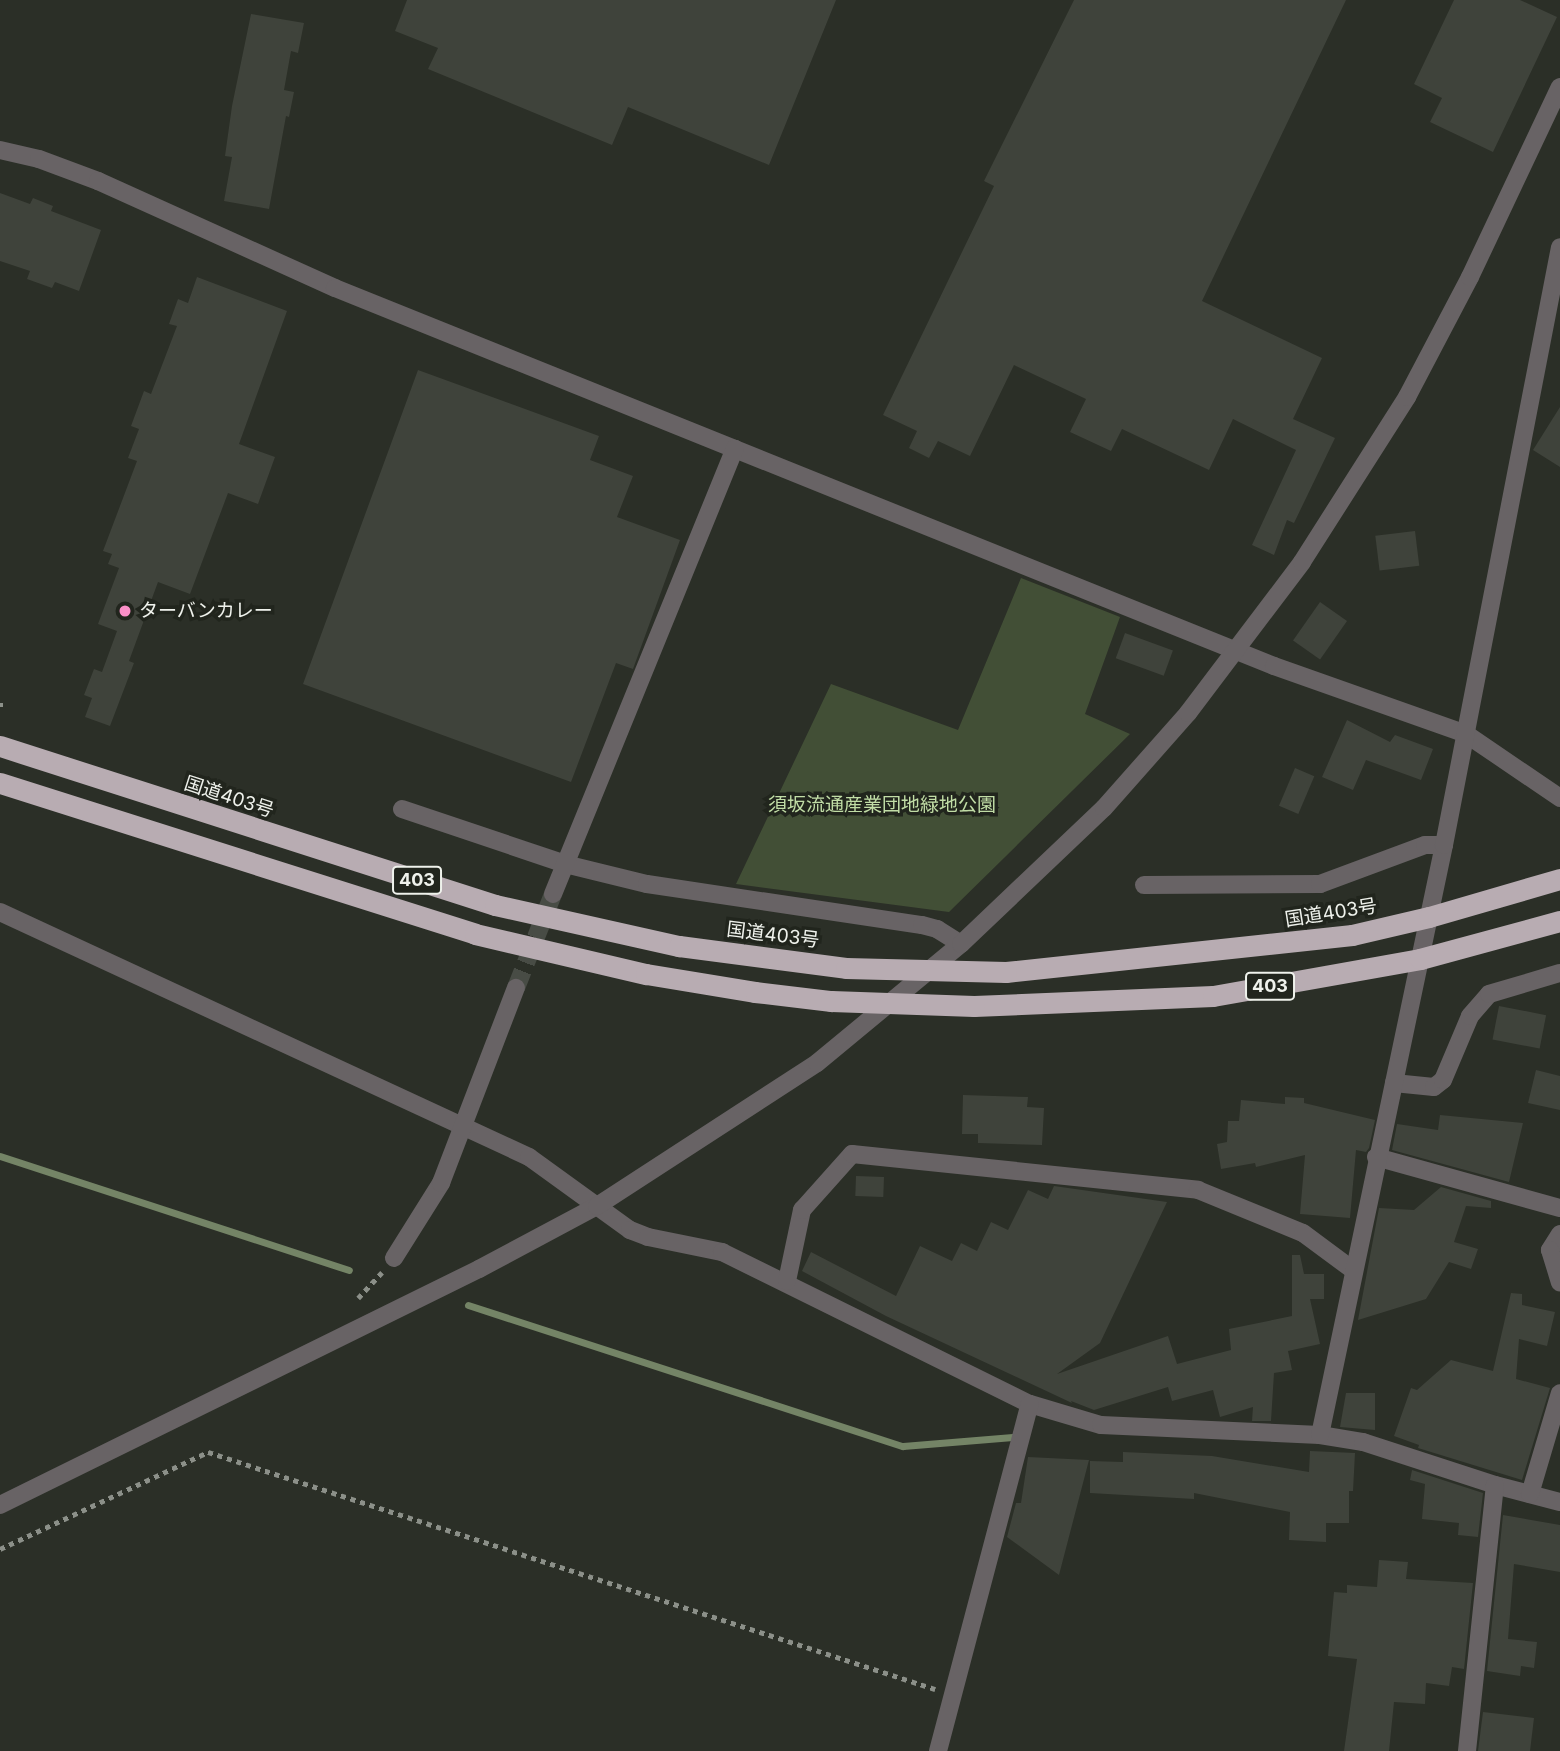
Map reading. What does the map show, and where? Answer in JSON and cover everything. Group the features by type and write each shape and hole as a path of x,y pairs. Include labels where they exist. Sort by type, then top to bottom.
{"highway":[{"name":"国道403号","path":"0,746 495,905 679,946 846,968 1006,972 1352,935 1429,917 1560,879"},
{"name":"403","path":"0,783 475,934 646,974 831,1001 974,1006 1213,996 1420,960 1560,921"},
{"path":"0,798 84,810"}],"street":[{"path":"0,1505 479,1269 597,1206 742,1115 817,1063 961,944 1104,808 1188,713 1302,562 1406,397 1470,277 1560,87"},
{"path":"0,150 39,159 98,181 335,288 1329,687 1430,718 1466,734 1560,798"},
{"path":"1320,1435 1376,1157 1444,845 1560,247"},
{"path":"553,894 735,449"},
{"path":"402,808 565,864 647,884 922,925 937,929 961,944"},
{"path":"1144,885 1320,884 1425,845 1444,845"},
{"path":"0,912 528,1157 630,1230 648,1237 722,1252 787,1281 1030,1404 1101,1424 1320,1435 1363,1442 1495,1485 1560,1502"},
{"path":"1394,1083 1434,1087 1443,1080 1470,1016 1489,994 1560,973"},
{"path":"394,1258 441,1184 516,988"},
{"path":"787,1281 802,1210 852,1154 1198,1190 1303,1233 1353,1270"},
{"path":"1376,1157 1560,1208"},
{"path":"1560,1234 1550,1250 1560,1283"},
{"path":"1530,1494 1560,1393"},
{"path":"938,1751 1030,1404"},
{"path":"1467,1751 1495,1485"}],"path":[{"path":"358,1298 394,1258"},
{"path":"0,1549 208,1452 953,1695"}],"green space":[{"name":"須坂流通産業団地緑地公園","path":"1021,578 1120,617 1085,714 1130,734 949,912 736,884 831,684 958,730"}],"building":[{"path":"407,0 836,0 769,165 628,107 612,145 428,69 438,48 395,31"},
{"path":"1074,0 1346,0 1202,301 1322,358 1293,419 1335,438 1294,523 1287,520 1274,555 1252,545 1296,450 1233,419 1209,470 1122,429 1111,451 1070,432 1086,399 1014,365 970,456 938,441 929,458 909,448 917,431 883,415 994,186 984,181"},
{"path":"1454,0 1520,0 1557,17 1493,152 1430,122 1442,98 1414,84"},
{"path":"251,14 304,23 298,53 291,51 284,90 294,92 289,117 286,116 269,209 224,201 232,157 225,156 232,106"},
{"path":"0,193 30,204 33,198 53,206 51,211 101,230 79,291 55,282 52,288 27,279 30,271 0,261"},
{"path":"197,277 287,311 239,444 275,457 258,504 228,493 190,594 158,582 129,661 134,663 110,726 85,717 92,698 84,695 94,669 102,672 117,631 98,624 119,568 108,564 112,554 103,551 137,461 128,458 139,429 131,426 144,391 151,394 177,326 169,324 178,299 188,303"},
{"path":"418,370 599,436 590,460 633,476 617,517 680,540 633,669 616,663 571,782 303,684"},
{"path":"1560,407 1560,467 1533,450"},
{"path":"1415,531 1419,566 1380,571 1375,536"},
{"path":"1320,602 1347,621 1320,659 1293,641"},
{"path":"1125,633 1173,650 1164,676 1116,658"},
{"path":"1347,720 1390,742 1395,735 1433,749 1421,780 1366,760 1353,790 1322,777"},
{"path":"1295,768 1314,776 1298,814 1279,806"},
{"path":"1499,1006 1546,1015 1540,1049 1493,1039"},
{"path":"1536,1070 1560,1076 1560,1110 1528,1103"},
{"path":"963,1095 1028,1097 1027,1107 1044,1108 1042,1145 978,1143 978,1134 962,1134"},
{"path":"1285,1097 1304,1098 1304,1103 1375,1120 1369,1148 1366,1152 1356,1150 1350,1218 1300,1214 1305,1155 1256,1167 1255,1163 1221,1169 1217,1144 1227,1142 1228,1121 1239,1121 1241,1100 1285,1104"},
{"path":"1440,1115 1523,1123 1509,1182 1392,1150 1397,1124 1438,1130"},
{"path":"856,1176 884,1177 883,1197 855,1196"},
{"path":"1054,1186 1167,1202 1100,1343 1057,1374 1168,1336 1177,1364 1231,1350 1229,1329 1292,1316 1292,1255 1300,1255 1304,1274 1324,1274 1324,1299 1310,1299 1320,1344 1288,1351 1292,1370 1274,1373 1271,1421 1252,1421 1253,1407 1220,1417 1213,1390 1172,1401 1168,1387 1094,1410 1071,1401 1072,1403 886,1316 802,1271 811,1252 896,1296 920,1246 952,1261 961,1243 977,1251 991,1222 1008,1230 1028,1190 1048,1199"},
{"path":"1441,1187 1491,1201 1491,1208 1466,1206 1454,1242 1478,1249 1471,1269 1449,1262 1426,1299 1358,1320 1379,1208 1414,1210"},
{"path":"1511,1293 1522,1294 1522,1305 1555,1312 1547,1346 1519,1339 1516,1379 1550,1388 1522,1480 1418,1448 1419,1445 1394,1436 1411,1388 1417,1390 1451,1360 1493,1371"},
{"path":"1346,1393 1375,1393 1375,1430 1340,1427"},
{"path":"1310,1451 1355,1453 1353,1491 1349,1491 1349,1523 1326,1523 1326,1542 1289,1540 1290,1512 1194,1493 1194,1499 1090,1493 1090,1461 1123,1462 1123,1452 1212,1456 1309,1472"},
{"path":"1028,1457 1089,1460 1059,1575 1007,1537 1016,1503 1021,1503"},
{"path":"1412,1470 1483,1493 1478,1537 1458,1535 1459,1523 1422,1519 1425,1484 1410,1480"},
{"path":"1503,1515 1560,1525 1560,1572 1514,1564 1508,1639 1537,1642 1534,1668 1521,1666 1520,1676 1487,1671"},
{"path":"1379,1560 1408,1562 1406,1579 1473,1583 1464,1669 1452,1667 1449,1686 1426,1683 1425,1704 1394,1702 1389,1751 1344,1751 1357,1659 1328,1656 1334,1592 1347,1593 1347,1585 1377,1587"},
{"path":"1483,1712 1534,1718 1530,1751 1478,1751"}],"waterway":[{"path":"0,1156 349,1270"},
{"path":"468,1305 903,1446 1013,1437"}],"tunnel":[{"path":"516,988 553,894"}],"place":[{"name":"ターバンカレー","path":"125,611"}]}
